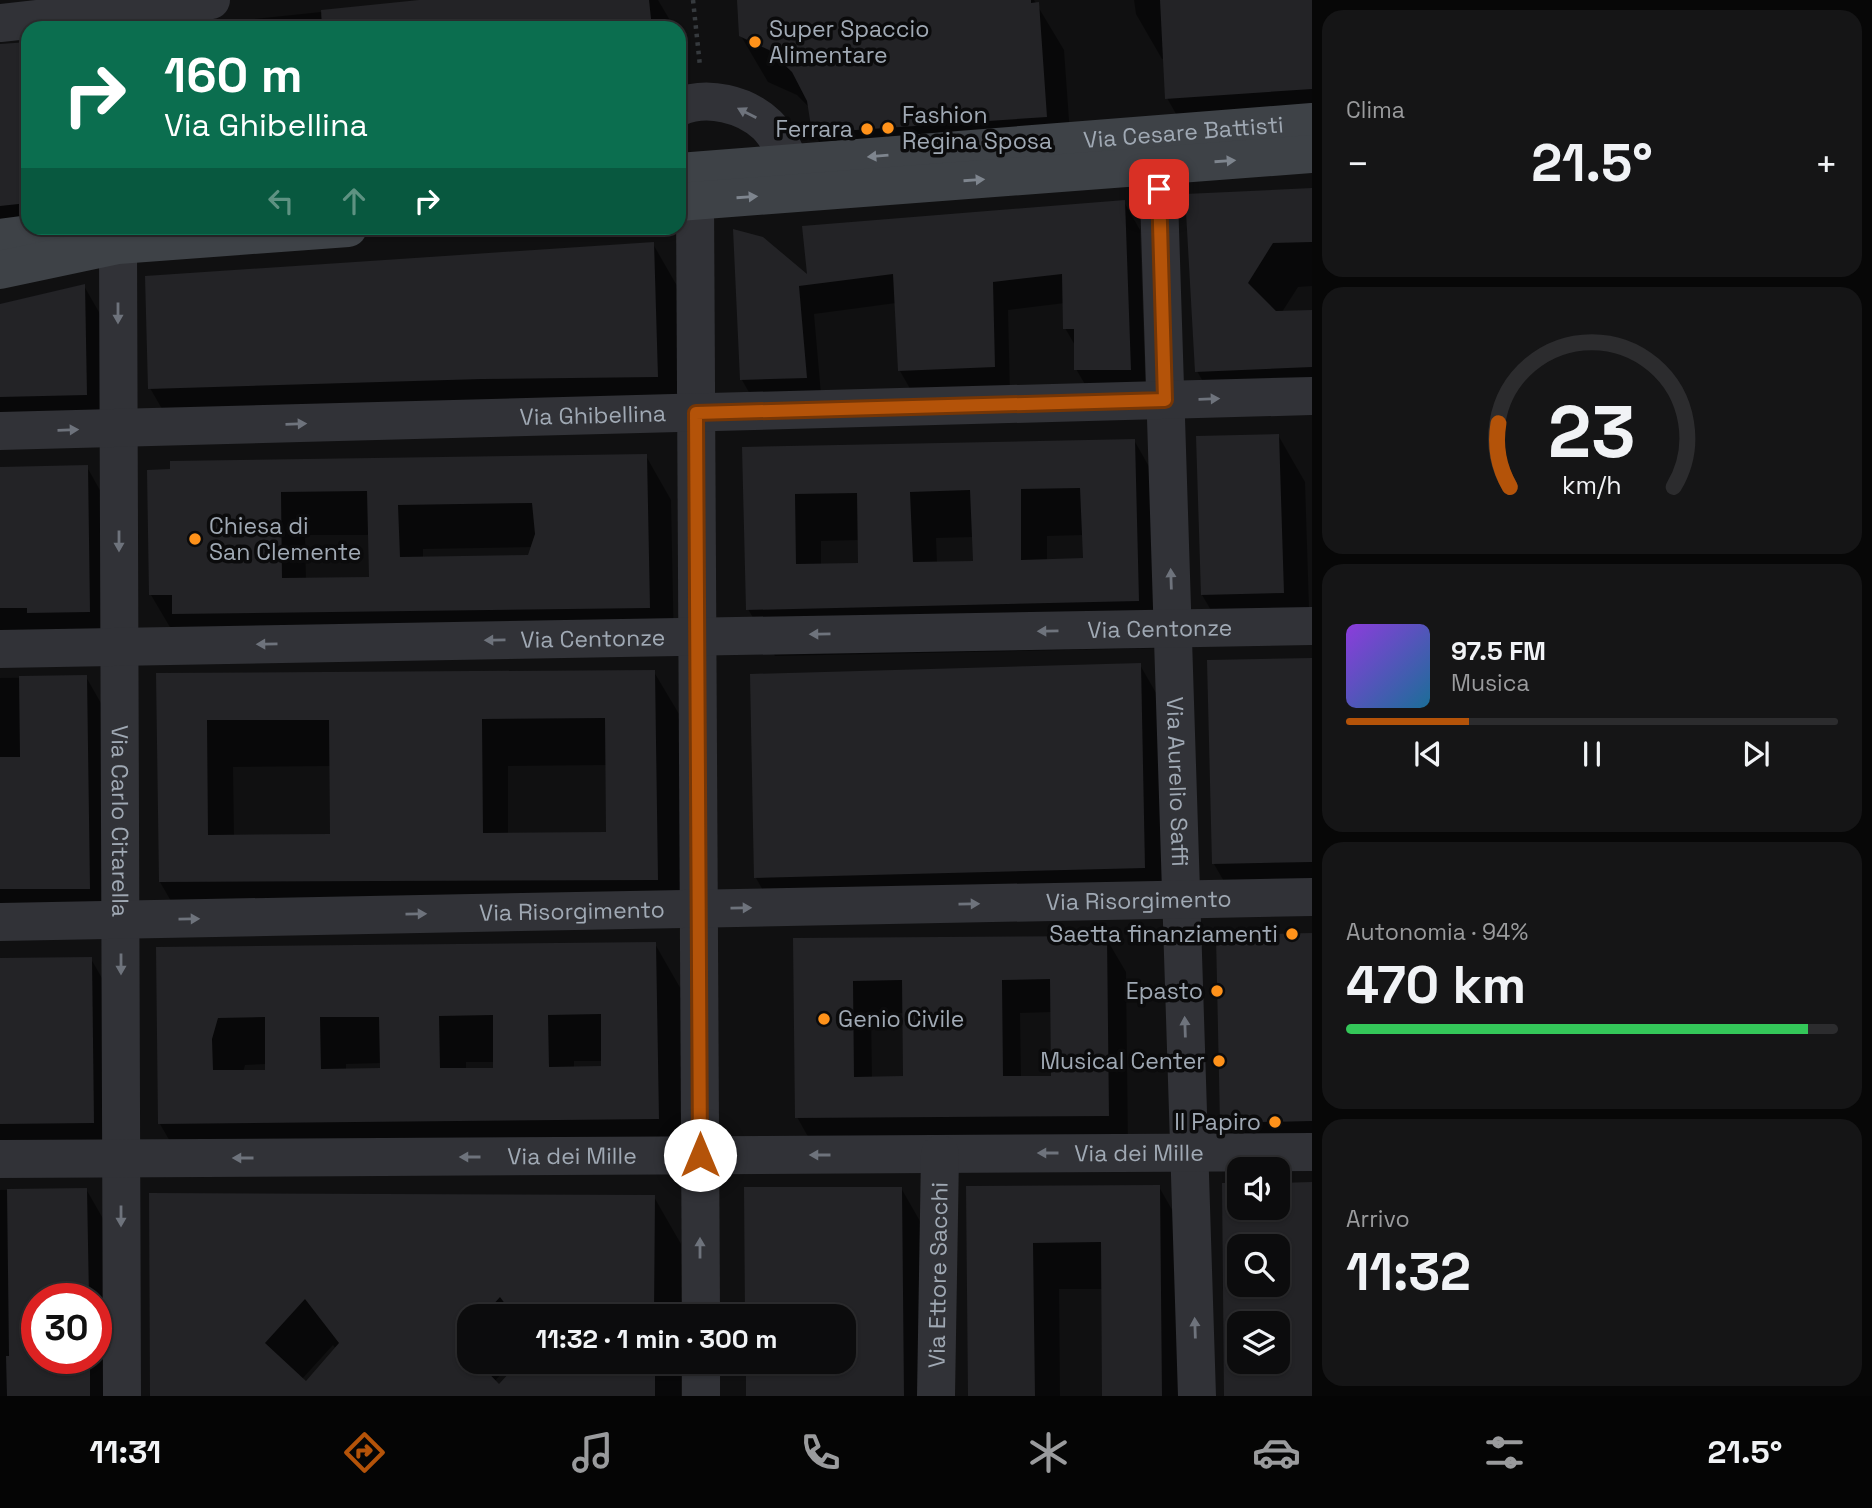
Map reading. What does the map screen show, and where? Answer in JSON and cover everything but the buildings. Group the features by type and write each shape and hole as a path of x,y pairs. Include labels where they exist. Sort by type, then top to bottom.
{"main road":[{"name":"Via Cesare Battisti","path":"686,191 790,163 1312,122"},
{"name":"Via Cesare Battisti","path":"686,192 1158,166 1312,154"},
{"path":"0,238 22,235"},
{"path":"0,270 118,245 253,235"}],"street":[{"path":"0,23 211,0"},
{"path":"692,105 725,104 753,115 767,125 790,163"},
{"name":"Via Aurelio Saffi","path":"1158,166 1197,1396"},
{"path":"686,229 696,413 701,1304"},
{"name":"Via Carlo Citarella","path":"118,245 122,1396"},
{"name":"Via Ghibellina","path":"0,431 1312,396"},
{"name":"Via Centonze","path":"0,649 1312,626"},
{"name":"Via Risorgimento","path":"0,922 1312,897"},
{"name":"Via dei Mille","path":"0,1160 1312,1152"},
{"name":"Via Ettore Sacchi","path":"936,1396 940,1154"},
{"path":"701,1374 701,1396"}],"path":[{"path":"692,105 693,0"}],"place":[{"name":"Super Spaccio Alimentare","path":"755,42"},
{"name":"Fashion Regina Sposa","path":"888,128"},
{"name":"Ferrara","path":"867,129"},
{"name":"Chiesa di San Clemente","path":"195,539"},
{"name":"Saetta finanziamenti","path":"1292,934"},
{"name":"Epasto","path":"1217,991"},
{"name":"Genio Civile","path":"824,1019"},
{"name":"Musical Center","path":"1219,1061"},
{"name":"Il Papiro","path":"1275,1122"}],"route":[{"path":"700,1155 696,413 1165,400 1159,189"}]}
